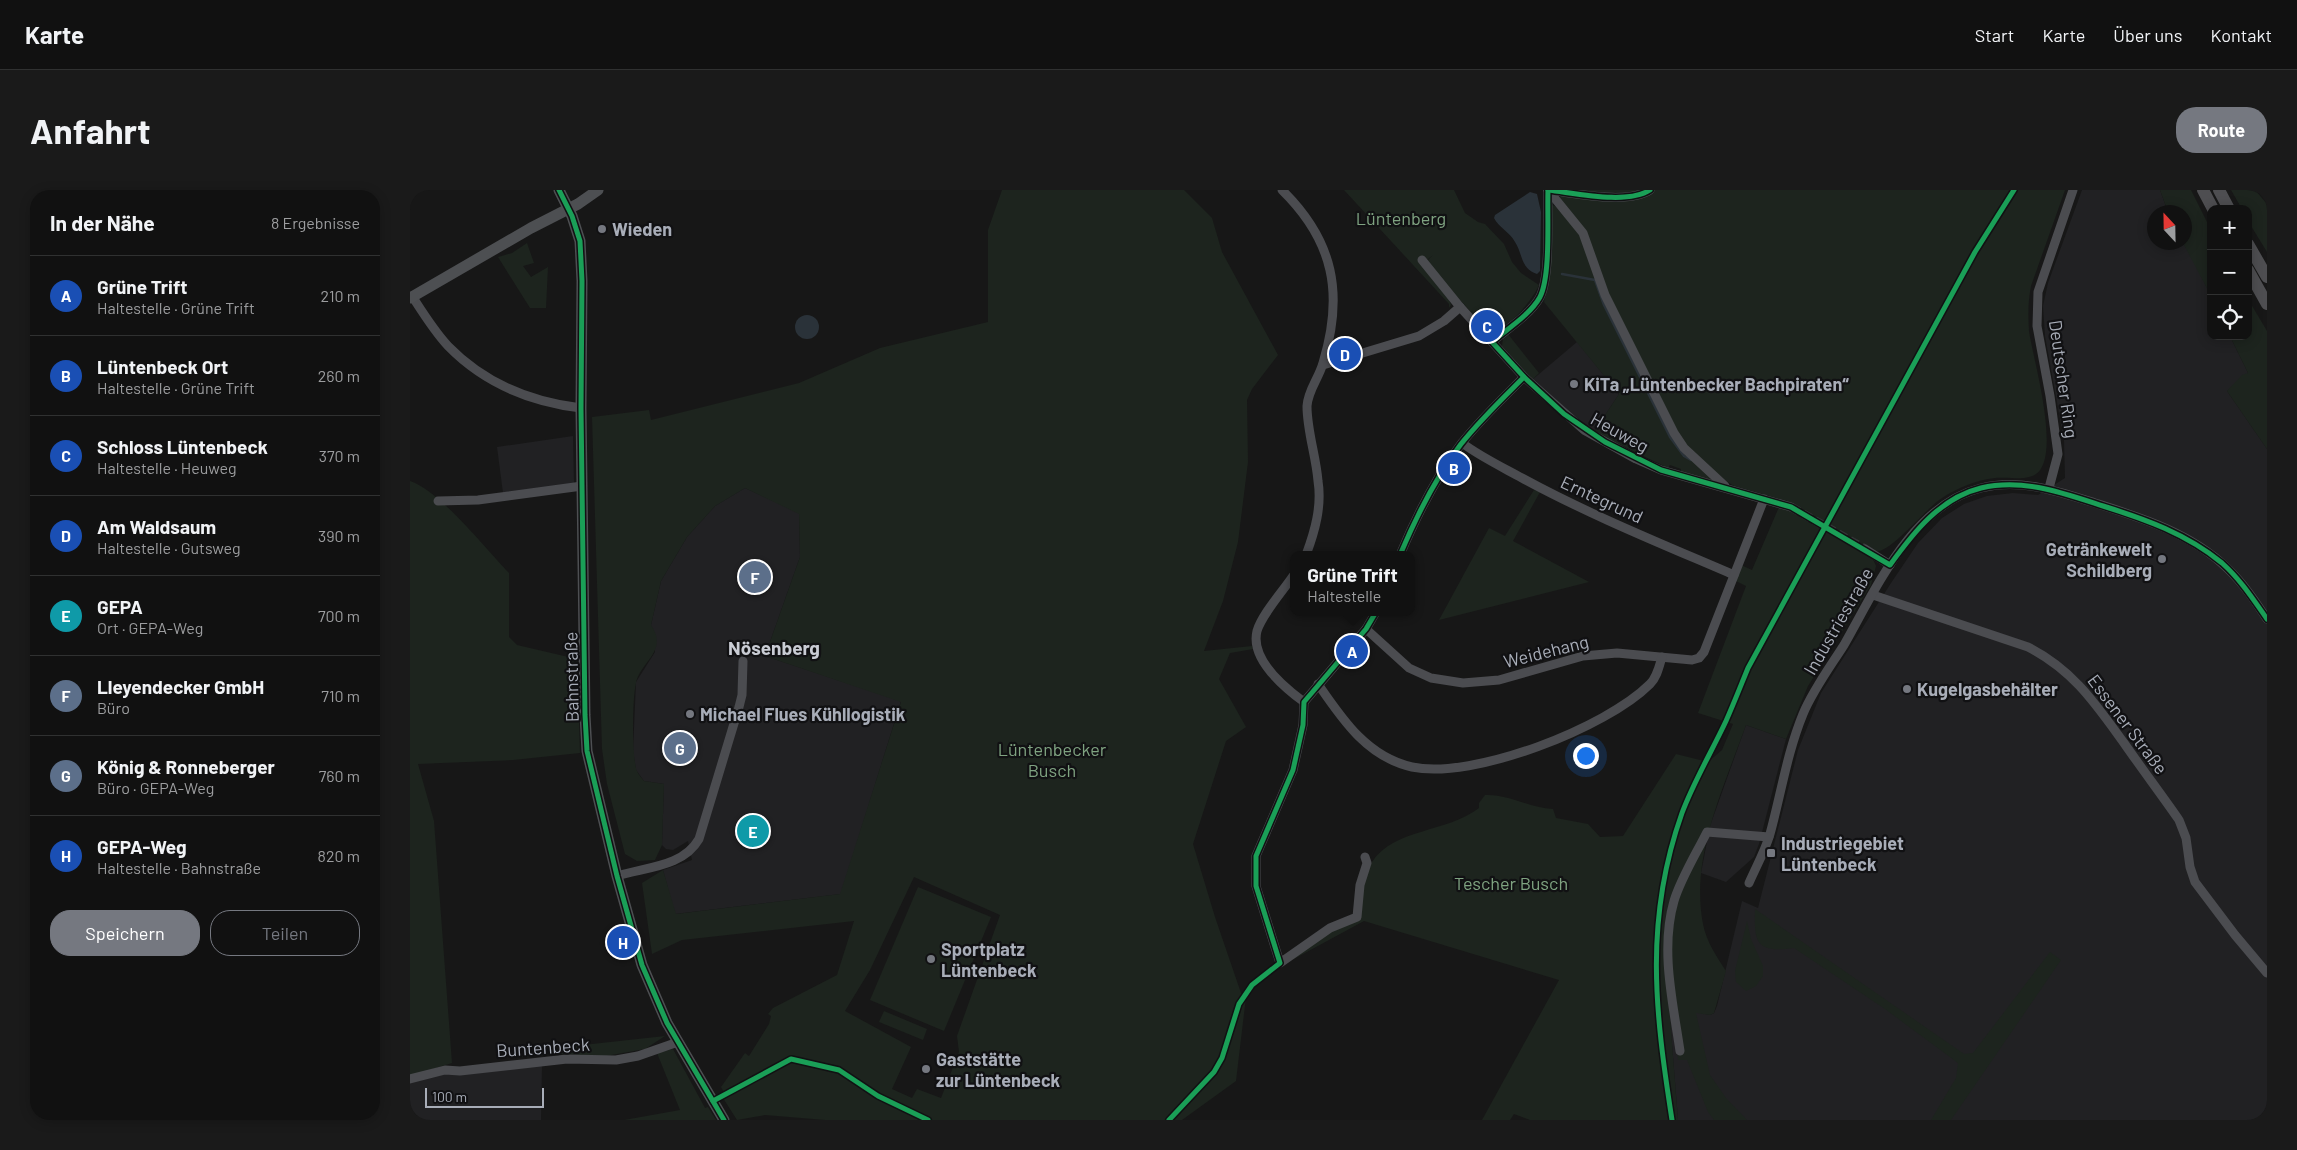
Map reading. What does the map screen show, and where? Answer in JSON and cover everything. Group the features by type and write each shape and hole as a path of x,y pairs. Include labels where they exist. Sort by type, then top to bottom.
{"highway":[{"path":"2203,190 2211,205"},
{"path":"2219,190 2227,205"},
{"path":"2252,247 2267,265"},
{"path":"2252,250 2267,278"},
{"path":"2252,277 2267,304"}],"main road":[{"name":"Bahnstraße","path":"559,190 569,208 580,241 585,715 587,751 618,876 649,985 678,1042 724,1120"},
{"path":"411,297 598,190"}],"street":[{"path":"1282,190 1301,209 1316,231 1330,264 1335,297 1334,319 1323,365 1308,400 1307,413 1319,482 1319,503 1316,525 1307,551"},
{"path":"1548,190 1631,197 1650,190"},
{"path":"1492,342 1532,307 1542,291 1546,270 1548,190"},
{"path":"1548,190 1583,233 1605,295 1674,433 1684,448 1726,488"},
{"name":"Deutscher Ring","path":"2049,488 2058,454 2037,326 2038,292 2073,190"},
{"name":"Heuweg","path":"1422,260 1460,307 1524,377 1564,414 1605,442 1661,470 1791,507"},
{"path":"411,297 447,345 483,375 532,398 581,408"},
{"path":"1323,365 1419,336 1438,325 1460,307"},
{"path":"1402,551 1424,505 1462,443 1524,377"},
{"name":"Erntegrund","path":"1462,443 1538,488 1577,507 1734,574"},
{"name":"Industriestraße","path":"1749,883 1769,837 1792,743 1804,712 1890,565 1930,517 1950,501 1980,488 2005,485 2049,488 2160,525 2198,546 2220,562 2238,579 2267,619"},
{"path":"438,501 478,500 582,486"},
{"name":"Weidehang","path":"1366,629 1408,668 1431,678 1463,683 1499,680 1583,656 1617,652 1692,660 1699,658 1704,652 1764,499"},
{"path":"1865,549 1890,565"},
{"path":"1290,580 1261,622 1257,632 1257,645 1266,664 1289,690 1304,702"},
{"name":"Essener Straße","path":"1873,595 2028,647 2045,656 2069,674 2088,694 2179,820 2186,838 2190,867 2195,882 2234,935 2267,974"},
{"path":"1365,857 1367,863 1360,886 1356,917 1330,928 1280,963 1256,886 1256,856 1293,770 1303,725 1304,702 1366,629 1374,616"},
{"path":"1318,684 1345,724 1368,746 1386,758 1411,767 1438,770 1492,761 1580,729 1628,702 1650,684 1656,676 1662,657"},
{"path":"618,876 679,860 694,847 699,838 739,707 742,695 743,661"},
{"path":"1680,1051 1668,964 1668,931 1674,899 1707,832 1769,837"},
{"name":"Buntenbeck","path":"410,1079 445,1070 460,1071 567,1058 616,1060 638,1056 678,1042"}],"shaded area":[{"path":"2082,190 2160,190 2165,205 2147,205 2147,250 2188,250 2207,288 2207,340 2232,340 2248,373 2227,391 2267,449 2267,1120 1678,1120 1666,970 1696,1012 1710,1015 1714,1013 1742,901 1758,908 1798,750 1821,693 1918,543 1942,518 1964,504 1987,496 2013,493 2038,495 2065,478 2064,441 2045,336 2043,306 2048,283"},
{"path":"1530,192 1537,194 1541,212 1540,271 1537,274 1528,268 1513,239 1494,218 1495,215"},
{"path":"807,315 815,319 819,327 815,335 807,339 799,335 795,327 799,319"},
{"name":"KiTa „Lüntenbecker Bachpiraten“","path":"1577,342 1619,394 1594,432 1532,380"},
{"path":"573,436 574,484 503,493 497,447"},
{"path":"745,488 799,513 800,557 765,656 901,701 841,894 675,914 663,870 692,860 688,841 673,850 666,849 662,845 664,784 644,781 636,770 633,751 636,682 655,652 651,625 661,581 687,537 715,506"},
{"path":"1746,725 1786,739 1754,857 1726,882 1701,873 1710,826"},
{"path":"542,1065 541,1120 410,1120 410,1082 444,1072"}],"green space":[{"name":"Lüntenbecker Busch","path":"1002,190 1184,190 1212,218 1222,252 1278,355 1252,389 1247,400 1248,462 1238,542 1223,601 1204,651 1252,646 1253,649 1230,653 1219,679 1246,727 1226,741 1193,844 1241,993 1246,997 1236,1081 1182,1120 825,1120 765,1115 737,1120 723,1098 726,1096 721,1087 745,1053 749,1056 769,1024 771,1016 768,1014 773,1008 837,975 854,921 682,940 652,954 642,883 663,870 676,914 840,894 901,702 765,656 800,557 799,514 745,488 715,506 687,537 661,581 651,625 656,634 657,642 652,656 636,683 633,726 637,772 644,781 664,784 662,845 655,860 637,861 625,854 607,784 602,749 592,417 649,410 651,420 799,383 880,348 988,322 988,230","holes":["914,877 1000,915 957,1036 959,1052 941,1098 917,1089 912,1098 892,1089 911,1047 845,1011 870,970"]},
{"name":"Lüntenberg","path":"1344,190 1454,190 1465,213 1478,222 1485,224 1504,244 1512,262 1521,273 1539,285 1536,291 1511,321 1496,331 1490,332 1425,263 1433,255 1421,265 1449,299 1451,305 1449,308 1449,304"},
{"name":"Tescher Busch","path":"1568,190 2065,190 2031,286 2028,314 2029,331 2044,406 2046,448 2043,464 2036,474 2032,476 1988,479 1954,491 1935,503 1890,545 1875,552 1872,557 1876,566 1871,585 1808,686 1786,739 1746,725 1719,798 1705,848 1701,873 1700,899 1703,924 1707,937 1726,971 1714,1013 1710,1015 1696,1013 1710,1075 1726,1098 1747,1120 1714,1120 1708,1112 1687,1060 1678,1060 1675,1023 1667,979 1678,1120 1530,1120 1514,1114 1510,1120 1482,1120 1559,980 1364,921 1292,960 1332,929 1351,924 1368,869 1382,851 1394,843 1466,816 1479,808 1479,803 1485,795 1494,795 1553,809 1556,818 1588,824 1600,837 1623,836 1676,754 1708,762 1722,750 1733,724 1698,713 1746,586 1734,580 1741,565 1752,570 1779,507 1789,511 1793,504 1734,486 1700,461 1678,436 1608,294 1587,233 1558,199"},
{"path":"2160,190 2191,190 2207,222 2207,288 2187,250 2192,250 2192,205 2165,205"},
{"path":"2231,190 2255,190 2267,204 2267,252 2252,228 2252,205 2240,205"},
{"path":"1552,205 1580,234 1666,424 1711,477 1709,480 1680,473 1681,469 1670,465 1668,468 1594,432 1619,394 1544,302 1548,285"},
{"path":"527,243 534,263 523,266 531,277 548,267 546,308 530,308 498,257 512,253"},
{"path":"2252,306 2267,331 2267,449 2227,391 2242,375 2248,373 2232,340 2252,340"},
{"path":"1508,334 1539,373 1532,380 1502,346 1503,338"},
{"path":"410,481 435,496 448,508 509,573 509,637 517,645 577,659 580,753 513,760 418,764 434,821 452,1063 410,1076"},
{"path":"1534,490 1540,492 1513,541 1589,582 1439,620 1489,528 1505,536"},
{"name":"Sportplatz Lüntenbeck","path":"918,887 991,917 944,1031 870,1000"},
{"path":"1755,909 1964,1054 1973,1053 2050,952 2061,960 1951,1120 1931,1120 1956,1078 1958,1063 1885,1009 1794,948 1772,949 1765,947 1757,938"},
{"path":"1747,921 1751,939 1763,966 1763,976 1756,986 1746,991 1736,982 1735,971"},
{"path":"884,1011 927,1029 923,1040 879,1022"},
{"path":"665,1036 645,1049 606,1056 559,1054 511,1058 510,1053"},
{"path":"673,1049 705,1108 708,1107 716,1120 624,1120 680,1110 657,1053"}],"waterway":[{"path":"1562,274 1595,280 1604,305 1670,437 1684,456 1691,460"}],"tunnel":[{"path":"1791,507 1865,549"}],"cycle path":[{"path":"559,190 572,216 580,241 582,281 581,408 587,751 617,876 642,965 667,1023 724,1120"},
{"path":"1548,190 1546,275 1540,297 1524,316 1492,342 1524,377 1564,414 1605,442 1661,470 1791,507 1890,565 1929,518 1940,508 1966,493 1997,485 2028,486 2058,492 2150,522 2195,544 2229,569 2267,619"},
{"path":"1548,190 1600,197 1628,197 1650,190"},
{"path":"1672,1120 1661,1041 1656,966 1662,891 1670,852 1682,813 1726,721 1748,668 1975,252 2014,190"},
{"path":"1402,551 1427,498 1461,444 1524,377"},
{"path":"1169,1120 1214,1072 1222,1058 1239,1004 1252,985 1280,963 1256,886 1256,856 1293,770 1303,725 1304,702 1366,629 1374,616"},
{"path":"713,1101 791,1059 839,1070 878,1096 928,1120"}],"place":[{"name":"Wieden","path":"602,229"},
{"name":"Schloss Lüntenbeck","path":"1487,326"},
{"name":"Am Waldsaum","path":"1345,354"},
{"name":"KiTa „Lüntenbecker Bachpiraten“","path":"1574,384"},
{"name":"Lüntenbeck Ort","path":"1454,468"},
{"name":"Getränkewelt Schildberg","path":"2162,559"},
{"name":"Lleyendecker GmbH","path":"755,577"},
{"name":"Grüne Trift","path":"1352,651"},
{"name":"Kugelgasbehälter","path":"1907,689"},
{"name":"Michael Flues Kühllogistik","path":"690,714"},
{"name":"König & Ronneberger","path":"680,748"},
{"name":"GEPA","path":"753,831"},
{"name":"Industriegebiet Lüntenbeck","path":"1771,853"},
{"name":"GEPA-Weg","path":"623,942"},
{"name":"Sportplatz Lüntenbeck","path":"931,959"},
{"name":"Gaststätte zur Lüntenbeck","path":"926,1069"}],"district":[{"name":"Nösenberg","path":"774,647"}]}
